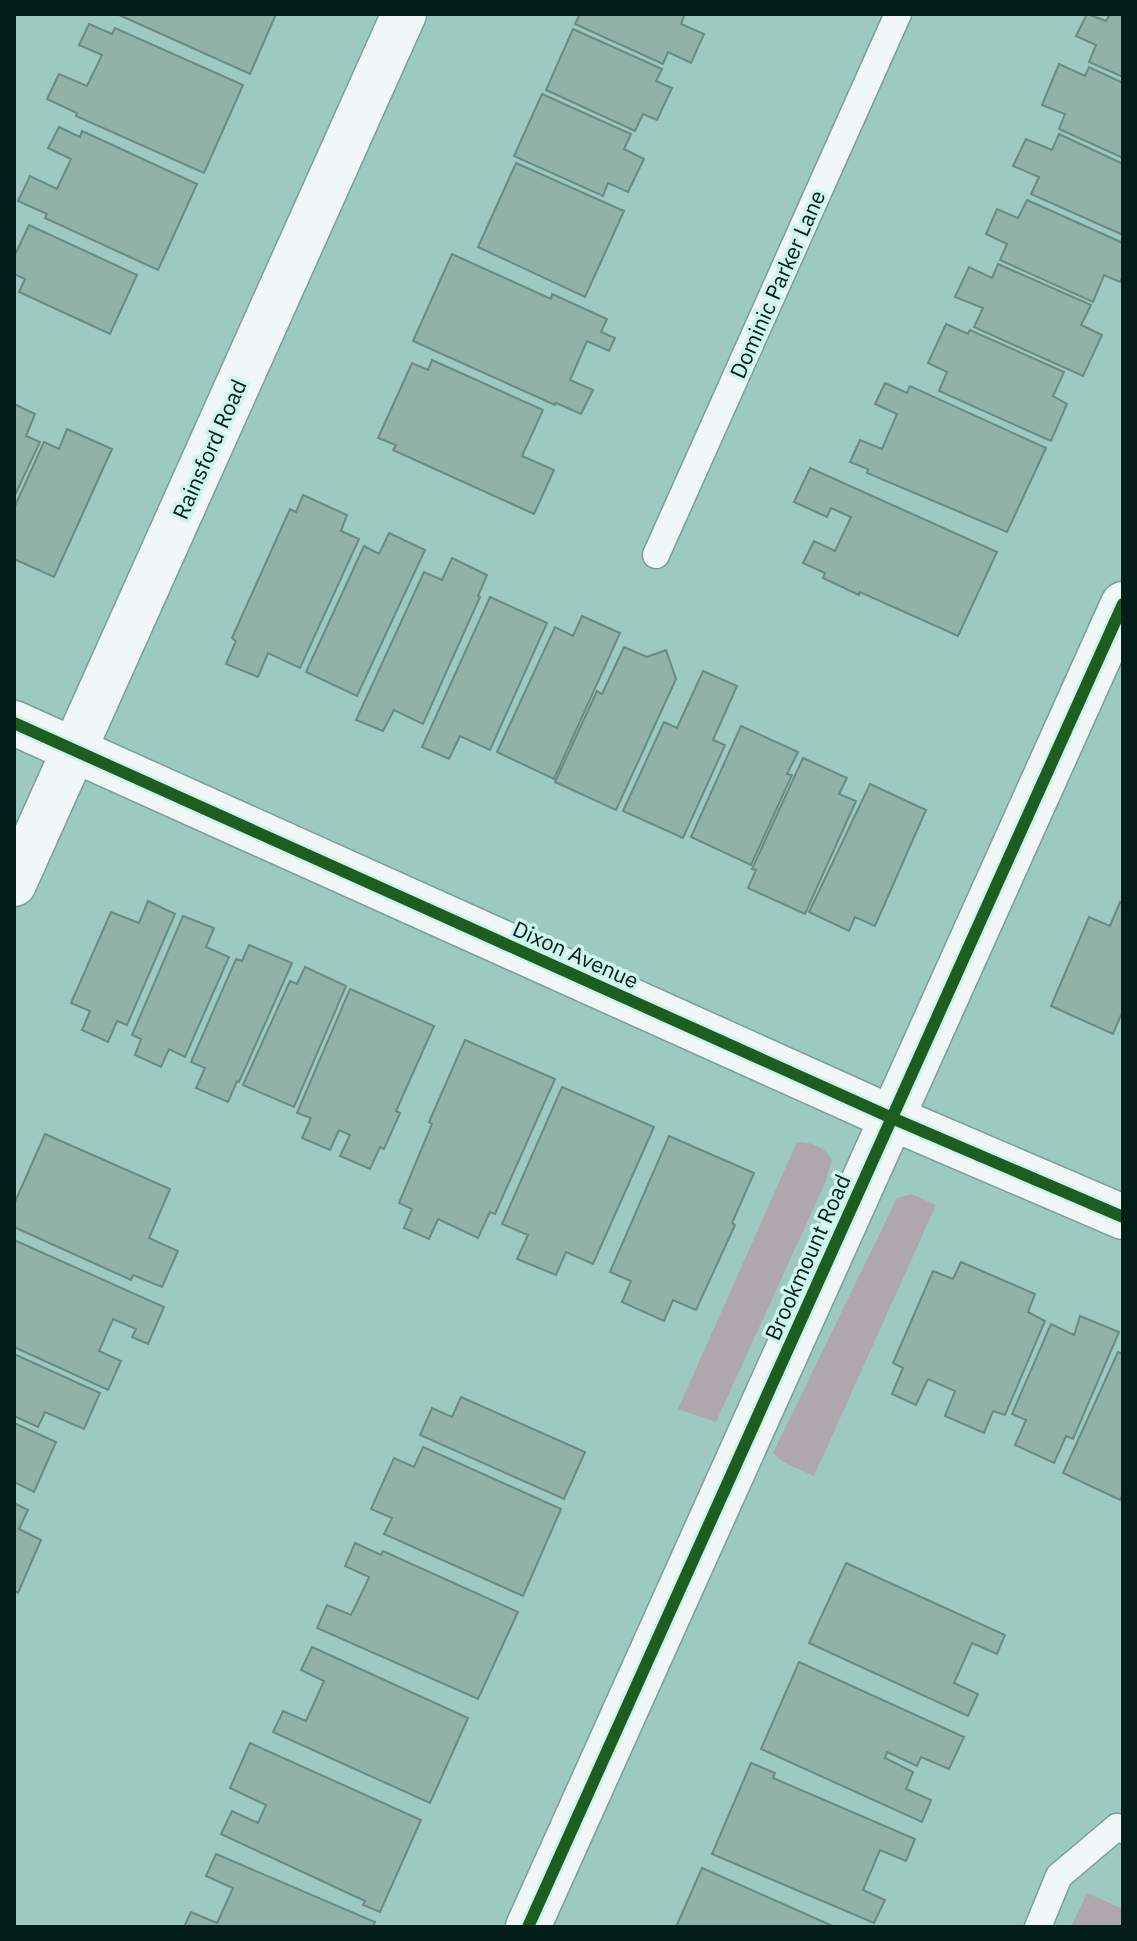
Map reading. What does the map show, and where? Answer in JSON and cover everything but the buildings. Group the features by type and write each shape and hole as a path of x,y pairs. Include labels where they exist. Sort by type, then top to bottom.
{"street":[{"name":"Rainsford Road","path":"14,884 404,14"},
{"name":"Brookmount Road","path":"528,1927 1123,604"},
{"name":"Dixon Avenue","path":"14,723 892,1118 1123,1217"}],"lane":[{"name":"Dominic Parker Lane","path":"656,555 898,14"},
{"path":"1038,1927 1059,1876 1117,1827 1123,1830"}],"shaded area":[{"path":"797,1142 818,1146 829,1155 832,1160 825,1183 716,1422 678,1409"},
{"path":"912,1194 936,1205 814,1476 783,1462 773,1453 897,1198"},
{"path":"1087,1893 1123,1909 1123,1927 1071,1927"}],"cycle path":[{"path":"528,1927 1123,604"},
{"path":"14,723 892,1118 1123,1217"}]}
